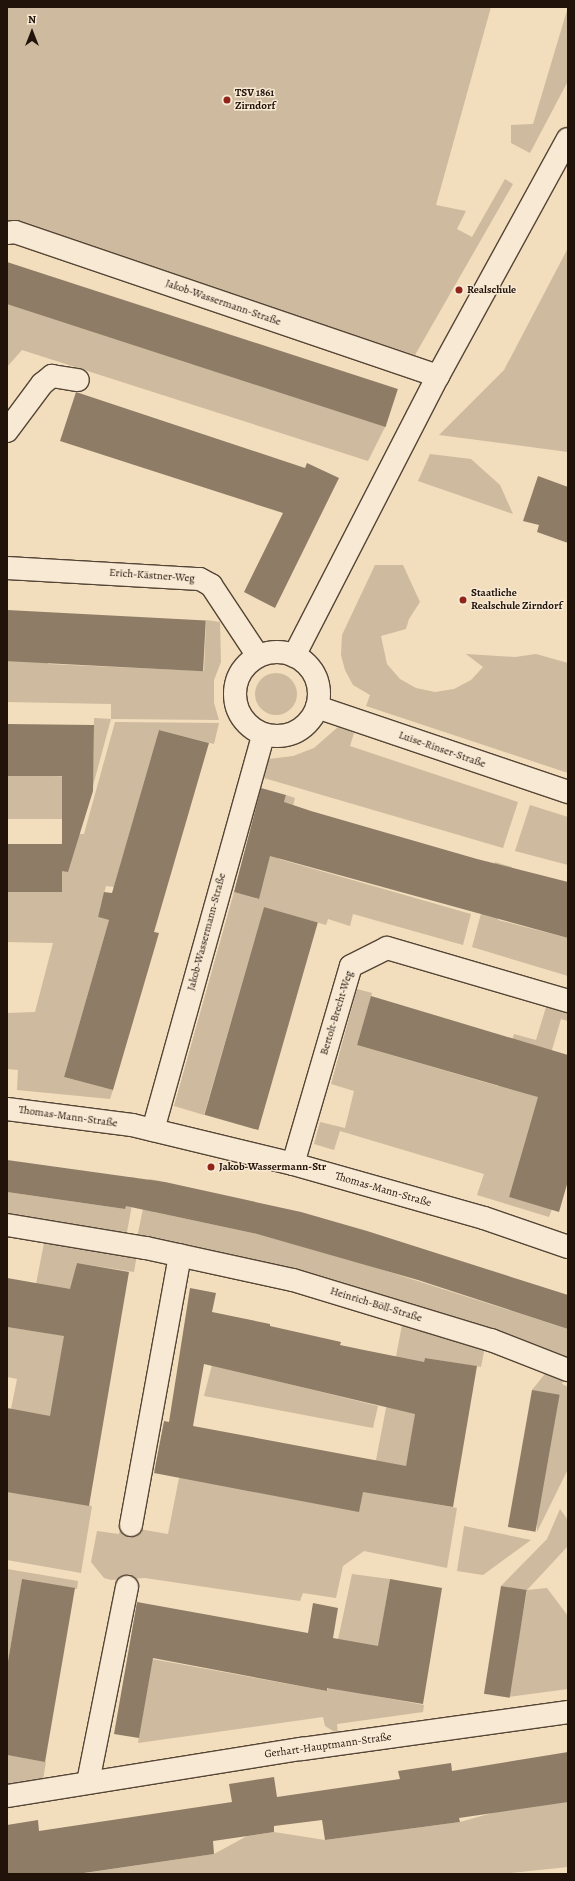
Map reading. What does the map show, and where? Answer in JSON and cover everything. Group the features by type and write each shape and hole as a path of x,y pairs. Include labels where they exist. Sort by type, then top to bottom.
{"street":[{"path":"294,656 438,376 568,138"},
{"name":"Jakob-Wassermann-Straße","path":"7,233 15,232 438,376"},
{"path":"7,431 42,384 52,376 78,380"},
{"name":"Erich-Kästner-Weg","path":"7,568 200,579 211,585 258,656"},
{"path":"276,652 294,656 311,669 319,687 317,707 305,726 286,736 263,735 247,724 236,707 235,688 242,669 258,656 276,652"},
{"name":"Luise-Rinser-Straße","path":"317,707 568,792"},
{"name":"Jakob-Wassermann-Straße","path":"153,1130 263,735"},
{"name":"Bertolt-Brecht-Weg","path":"293,1164 351,966 387,948 568,1001"},
{"name":"Thomas-Mann-Straße","path":"7,1109 153,1130 293,1164 484,1218 568,1247"},
{"name":"Heinrich-Böll-Straße","path":"7,1225 180,1255 292,1280 491,1340 568,1370"},
{"path":"131,1524 180,1255"},
{"path":"88,1782 127,1587"},
{"name":"Gerhart-Hauptmann-Straße","path":"7,1796 88,1782 568,1712"}],"shaded area":[{"name":"TSV 1861 Zirndorf","path":"7,7 491,7 436,205 466,211 457,229 472,237 505,179 513,184 415,355 7,221"},
{"path":"568,7 568,81 530,153 511,143 511,125 533,124"},
{"path":"568,248 568,452 439,435 504,370"},
{"path":"7,302 386,425 368,461 22,350 7,367"},
{"path":"430,454 471,459 500,485 513,514 418,481"},
{"path":"375,565 403,565 420,602 409,619 406,629 381,636 387,664 400,679 416,688 435,692 454,689 471,680 483,667 466,654 515,657 536,654 568,663 568,773 366,706 370,695 353,685 345,670 341,655 342,635"},
{"path":"206,620 220,622 221,662 214,680 214,703 219,720 111,719 111,704 7,702 7,661 48,633 48,664 204,671"},
{"path":"272,673 280,673 288,676 294,682 297,694 294,706 288,712 280,715 272,715 264,712 258,706 255,698 255,690 258,682 264,676"},
{"path":"94,718 111,719 84,819 7,819 7,775 93,777"},
{"path":"115,722 219,723 214,744 159,730 114,887 106,886 98,917 109,920 64,1077 113,1090 110,1099 17,1090 18,1070 7,1069 7,1013 35,1012 53,943 7,942 7,892 61,892 62,834 84,834"},
{"path":"338,727 354,733 350,746 518,802 503,848 264,778 269,759 293,756 314,748"},
{"path":"286,795 295,798 279,859 471,914 463,945 353,914 350,926 328,919 326,925 264,907 204,1115 174,1106 234,892 258,899"},
{"path":"530,805 568,817 568,865 515,851"},
{"path":"495,862 512,867 498,920 568,938 568,976 472,947"},
{"path":"357,989 372,993 357,1045 498,1086 514,1034 536,1040 547,1004 568,1010 568,1021 561,1019 509,1197 552,1209 549,1217 477,1195 484,1174 340,1131 334,1150 314,1144 320,1122 345,1128 354,1091 331,1084"},
{"path":"130,1177 137,1178 126,1237 7,1219 7,1192 125,1209"},
{"path":"149,1179 161,1181 154,1212 257,1234 355,1261 568,1329 568,1359 528,1342 406,1303 137,1238"},
{"path":"45,1238 137,1254 134,1272 77,1263 37,1497 92,1506 81,1573 7,1560 7,1429 17,1379 7,1377 7,1327 27,1330"},
{"path":"403,1320 485,1347 481,1367 425,1358 401,1498 457,1508 447,1568 364,1551 343,1566 336,1598 303,1593 300,1601 145,1578 111,1580 104,1578 91,1562 97,1531 119,1534 121,1526 168,1534 179,1478 376,1460"},
{"path":"212,1365 378,1406 373,1428 204,1396"},
{"path":"548,1370 564,1378 562,1384 568,1387 568,1469 537,1532 532,1390"},
{"path":"560,1509 568,1520 568,1546 527,1590 547,1588 568,1616 568,1689 508,1697 527,1591 501,1586 547,1539"},
{"path":"464,1526 531,1540 483,1575 457,1571"},
{"path":"7,1569 78,1581 77,1589 22,1580 7,1667"},
{"path":"352,1574 390,1579 370,1695 424,1705 423,1712 337,1724 338,1734 325,1726 323,1717 138,1743 152,1659 327,1691"},
{"path":"7,1755 46,1762 43,1780 7,1785"},
{"path":"568,1792 568,1867 502,1874 78,1874 214,1854 247,1836 274,1832 325,1840 460,1822"}],"building":[{"path":"7,262 398,389 386,427 7,304"},
{"path":"76,392 305,468 307,463 339,478 275,608 244,592 283,513 60,441"},
{"path":"538,476 568,487 568,543 537,532 539,525 523,521"},
{"path":"7,610 206,620 203,671 7,661"},
{"path":"7,724 94,725 93,791 68,872 62,871 62,776 7,776"},
{"path":"159,730 209,743 154,932 159,933 113,1090 64,1077 109,920 98,917 104,892 112,893"},
{"path":"261,788 286,795 284,802 311,811 477,859 568,882 568,938 270,856 259,899 234,892"},
{"path":"7,844 62,844 62,892 7,892"},
{"path":"264,907 318,922 258,1130 204,1115"},
{"path":"371,996 568,1055 568,1181 559,1212 509,1197 538,1097 357,1045"},
{"path":"7,1160 165,1182 301,1212 367,1231 568,1295 568,1329 418,1280 257,1234 126,1206 125,1209 7,1192"},
{"path":"77,1263 129,1272 89,1506 7,1492 7,1408 50,1416 64,1336 7,1327 7,1278 70,1289"},
{"path":"190,1288 216,1293 212,1312 270,1324 270,1326 341,1342 340,1345 364,1350 424,1362 425,1358 477,1366 453,1507 363,1492 359,1512 154,1473 164,1421 169,1422","holes":["204,1364 415,1414 406,1466 193,1426"]},
{"path":"532,1390 560,1395 535,1532 508,1527"},
{"path":"22,1579 75,1588 45,1762 7,1755 7,1667"},
{"path":"390,1579 442,1588 423,1704 327,1688 327,1691 153,1658 139,1738 114,1734 137,1602 308,1633 313,1603 338,1608 333,1638 378,1646"},
{"path":"501,1586 527,1590 510,1698 484,1694"},
{"path":"568,1752 568,1802 459,1818 460,1822 325,1840 322,1820 274,1826 274,1832 213,1841 214,1854 77,1874 7,1874 7,1825 38,1820 39,1831 232,1802 229,1784 274,1777 277,1797 400,1779 398,1771 451,1763 452,1771"}],"place":[{"name":"TSV 1861 Zirndorf","path":"227,100"},
{"name":"Realschule","path":"459,290"},
{"name":"Staatliche Realschule Zirndorf","path":"463,600"},
{"name":"Jakob-Wassermann-Str","path":"211,1167"}]}
